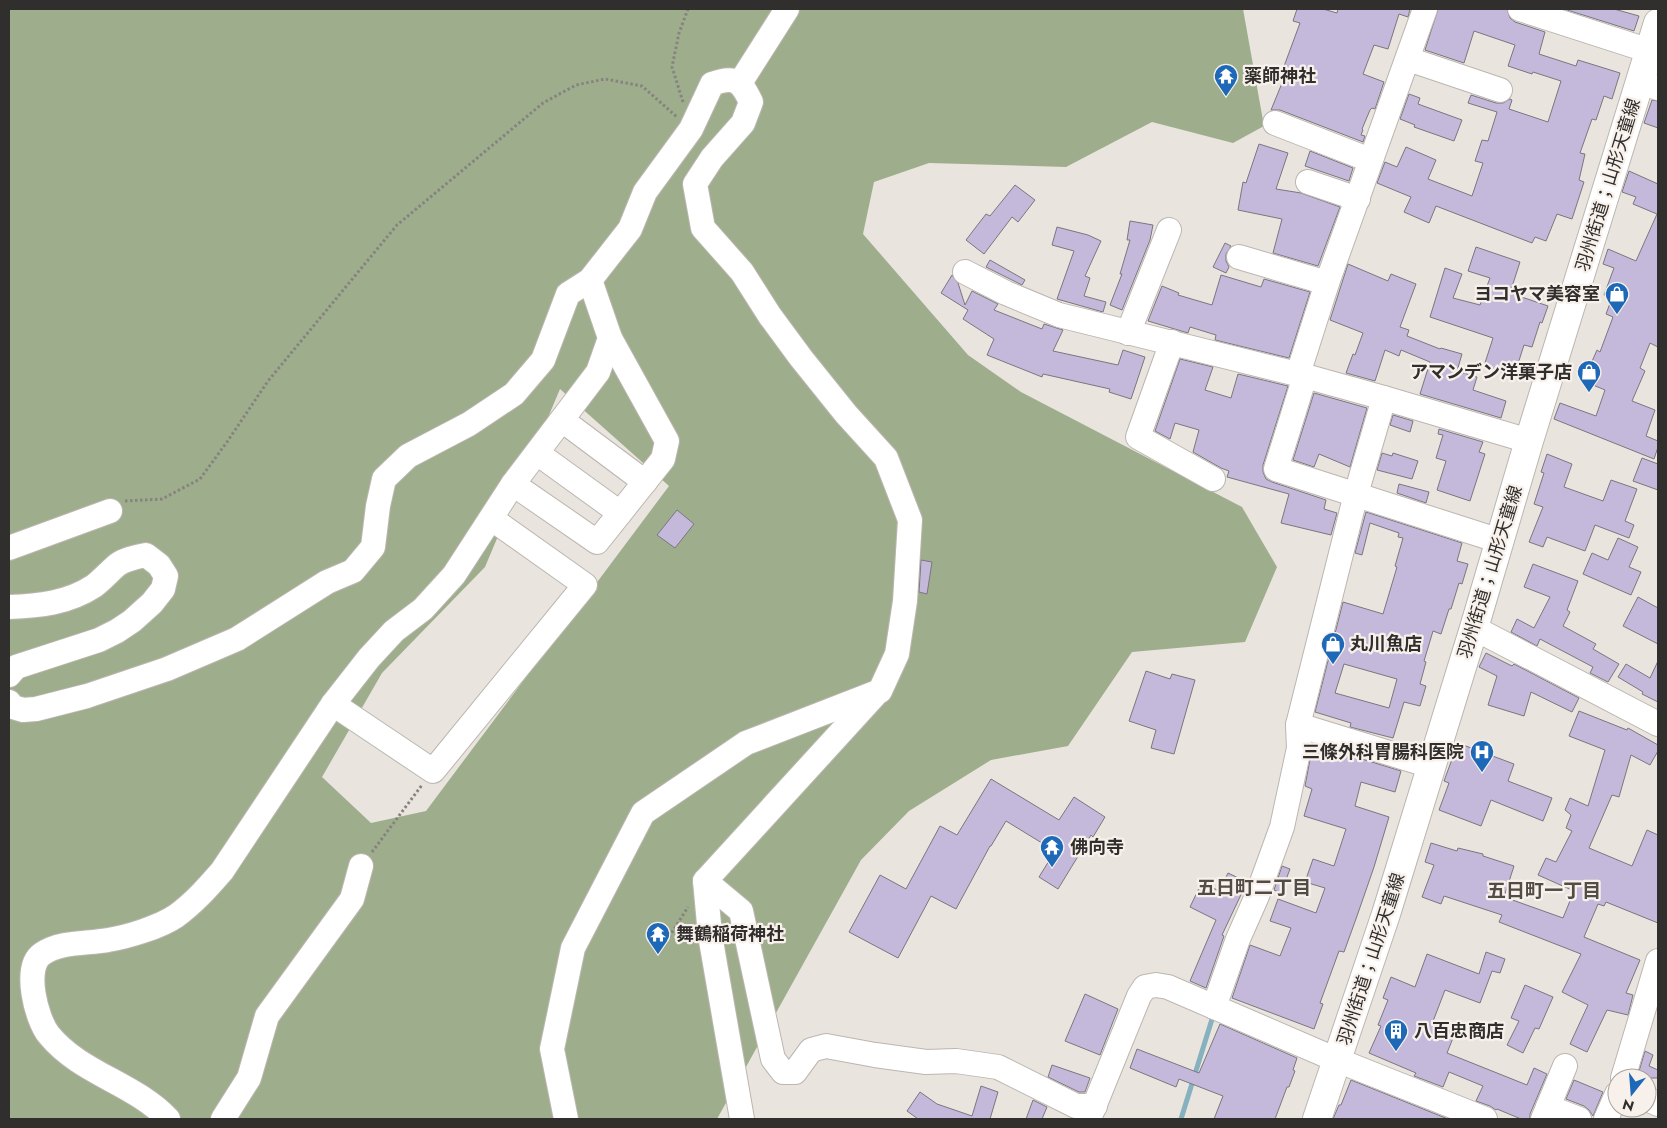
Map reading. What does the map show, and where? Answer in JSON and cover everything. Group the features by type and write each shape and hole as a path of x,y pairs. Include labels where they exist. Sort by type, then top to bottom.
{"main road":[{"name":"羽州街道；山形天童線","path":"1318,1119 1386,914 1474,628 1528,442 1649,85 1650,51 1658,24"}],"street":[{"path":"740,83 787,9"},
{"path":"1425,9 1327,283 1276,469 1500,541"},
{"path":"1520,9 1650,51"},
{"path":"1408,59 1500,90"},
{"path":"9,702 23,710 36,709 87,696 167,669 237,640 320,586 353,571 373,547 378,506 384,479 408,456 469,424 514,394 543,360 568,294 590,280 630,229 646,192 691,129 712,84 724,79 740,83 751,102 743,123 712,158 695,184 703,228 742,272 770,316 801,358 846,414 886,458 910,520 905,601 897,654 880,691 705,881 710,936 742,1119"},
{"path":"1275,123 1370,160"},
{"path":"1308,182 1358,199"},
{"path":"1128,333 1169,230"},
{"path":"1240,257 1327,283"},
{"path":"965,272 1006,293 1059,315 1302,375 1528,442"},
{"path":"513,484 597,542 662,459 667,441 610,338 590,280"},
{"path":"168,1119 157,1107 140,1096 90,1070 68,1054 47,1033 36,1006 32,981 34,965 41,954 56,946 109,940 143,931 175,917 201,895 222,871 334,704 370,658 394,631 423,609 454,575 513,484 598,372 610,338"},
{"path":"1172,342 1138,437 1213,479"},
{"path":"1214,1007 1238,939 1257,896 1282,827 1299,748 1298,725 1356,494 1384,398"},
{"path":"562,420 645,482"},
{"path":"537,453 620,513"},
{"path":"9,548 118,506"},
{"path":"334,704 433,771 585,585 492,518"},
{"path":"9,607 52,604 71,598 95,585 118,564 146,555 160,565 166,576 162,589 152,603 117,631 99,640 16,668 9,675"},
{"path":"1474,628 1658,724"},
{"path":"566,1119 552,1050 574,948 643,813 746,743 880,691"},
{"path":"1298,725 1431,766"},
{"path":"223,1119 249,1078 267,1016 352,899 362,866"},
{"path":"705,881 741,911 772,1059 783,1072 795,1072 811,1050 826,1046 926,1062 956,1061 998,1066 1076,1106 1092,1112 1139,996 1145,987 1156,985 1168,987 1337,1060 1485,1119"},
{"path":"1626,1068 1658,961"},
{"path":"1565,1066 1546,1113 1579,1119"}],"path":[{"path":"688,9 679,34 672,67 691,129"},
{"path":"118,506 162,500 200,479 268,381 397,225 543,103 576,85 605,79 642,86 691,129"},
{"path":"362,866 433,771"}],"green space":[{"path":"9,9 1243,9 1264,126 1233,143 1152,122 1066,167 929,163 874,182 863,234 968,355 1021,392 1242,507 1277,567 1245,642 1132,652 1068,746 991,760 909,811 861,860 717,1119 9,1119","holes":["560,389 669,486 426,811 371,823 322,777 382,673 485,567"]}],"building":[{"path":"1297,9 1323,9 1337,13 1338,9 1410,9 1408,17 1399,14 1388,49 1374,45 1363,74 1384,82 1375,109 1372,108 1370,110 1362,129 1361,135 1365,136 1363,142 1280,110 1271,110 1287,71 1283,69 1300,23 1293,21"},
{"path":"1438,9 1507,9 1510,18 1515,22 1545,32 1539,54 1576,66 1578,60 1620,73 1612,99 1604,96 1596,120 1592,119 1580,153 1585,154 1579,180 1584,182 1572,219 1557,214 1546,241 1535,237 1532,243 1436,206 1429,223 1404,212 1411,197 1377,183 1385,162 1397,167 1406,147 1436,160 1428,179 1472,196 1483,163 1475,161 1482,140 1488,141 1497,112 1468,103 1471,95 1496,103 1503,103 1510,99 1512,100 1509,109 1548,122 1561,81 1508,66 1515,45 1474,31 1464,63 1425,50"},
{"path":"1564,9 1614,9 1639,16 1634,31"},
{"path":"1409,94 1420,98 1418,104 1462,120 1454,141 1414,127 1415,125 1400,119"},
{"path":"1652,100 1658,101 1658,128 1644,123"},
{"path":"1259,144 1288,153 1276,189 1301,193 1340,207 1318,266 1273,253 1282,219 1238,210 1243,182 1246,183"},
{"path":"1310,151 1353,168 1349,181 1305,166"},
{"path":"1629,171 1658,184 1658,347 1650,343 1640,368 1645,371 1632,401 1655,410 1646,436 1658,441 1654,459 1554,419 1560,403 1596,416 1605,390 1581,380 1587,365 1590,366 1597,350 1600,352 1613,317 1606,314 1612,298 1604,295 1614,268 1603,264 1608,249 1636,261 1657,214 1633,204 1636,197 1622,192"},
{"path":"1015,185 1035,200 1018,222 1012,217 984,254 966,240 986,214 990,216"},
{"path":"1130,221 1153,225 1150,240 1122,310 1110,305 1122,274 1120,274 1130,240 1127,240"},
{"path":"1057,227 1088,235 1101,241 1085,276 1090,278 1084,296 1106,302 1103,312 1057,299 1074,251 1052,245"},
{"path":"1225,243 1231,246 1226,254 1226,261 1229,267 1226,273 1213,267"},
{"path":"1476,247 1520,262 1510,293 1548,306 1542,323 1540,322 1532,347 1524,345 1514,376 1484,366 1493,338 1430,317 1445,268 1462,274 1453,298 1480,305 1490,278 1468,271"},
{"path":"990,260 1025,280 1022,285 986,267"},
{"path":"1348,264 1388,281 1391,274 1416,284 1400,327 1409,330 1407,336 1440,349 1462,354 1457,371 1477,377 1473,390 1506,401 1501,418 1420,394 1430,362 1401,350 1399,356 1385,350 1375,381 1346,373 1363,333 1330,320"},
{"path":"952,275 958,283 965,305 972,291 998,304 994,310 1042,329 1044,324 1063,330 1053,351 1118,365 1123,350 1145,357 1131,399 1109,392 1110,389 1043,374 1042,377 987,355 994,339 963,319 968,310 941,293"},
{"path":"1221,275 1261,287 1264,279 1310,292 1289,358 1215,340 1216,335 1190,327 1188,333 1148,321 1162,286 1179,293 1178,295 1212,305"},
{"path":"1180,359 1213,367 1205,390 1231,398 1238,374 1288,386 1263,465 1263,472 1266,479 1272,482 1326,500 1324,509 1337,513 1331,535 1281,523 1289,494 1227,477 1229,471 1193,452 1199,430 1175,423 1170,439 1155,431"},
{"path":"1314,393 1367,408 1350,467 1319,454 1314,467 1293,460"},
{"path":"1393,415 1413,421 1410,432 1390,425"},
{"path":"1439,429 1483,442 1479,452 1485,454 1470,501 1437,490 1446,461 1436,458 1443,435 1438,434"},
{"path":"1382,453 1392,456 1393,453 1418,461 1412,479 1377,470"},
{"path":"1547,454 1572,464 1564,487 1603,501 1611,480 1637,489 1625,521 1634,525 1629,538 1595,525 1585,551 1547,537 1543,547 1529,542 1543,507 1534,504 1544,473 1541,472"},
{"path":"1642,458 1658,464 1658,490 1633,481"},
{"path":"1399,484 1429,492 1426,503 1397,493"},
{"path":"677,510 694,524 675,548 657,535"},
{"path":"1366,512 1462,543 1457,561 1468,564 1462,584 1459,583 1441,634 1433,631 1424,661 1426,662 1420,684 1426,686 1420,706 1404,702 1393,738 1350,727 1351,723 1315,712 1343,602 1383,614 1397,567 1395,566 1403,538 1398,537 1399,533 1370,523 1362,555 1355,553","holes":["1344,664 1397,679 1389,708 1335,693"]},
{"path":"1618,538 1638,547 1629,567 1641,572 1631,595 1583,574 1592,553 1608,560"},
{"path":"921,560 932,562 927,594 919,592"},
{"path":"1533,564 1578,581 1567,610 1570,612 1563,626 1596,644 1593,649 1619,664 1608,682 1590,673 1593,667 1540,639 1537,646 1511,632 1517,619 1534,628 1550,597 1524,587"},
{"path":"1638,597 1658,608 1658,644 1623,626"},
{"path":"1486,653 1512,666 1514,664 1579,698 1572,712 1531,692 1524,716 1488,705 1497,676 1479,667"},
{"path":"1658,661 1658,702 1642,694 1643,692 1618,677 1626,664 1650,678"},
{"path":"1146,671 1170,679 1172,674 1195,680 1174,754 1151,748 1156,730 1129,721"},
{"path":"1579,711 1627,730 1628,728 1658,745 1658,751 1650,765 1631,755 1619,797 1612,795 1589,848 1632,866 1647,830 1658,835 1658,923 1606,902 1604,906 1598,904 1584,937 1640,960 1626,993 1633,995 1628,1015 1607,1010 1587,1052 1570,1044 1588,1005 1562,992 1581,954 1499,922 1502,915 1444,896 1441,904 1422,897 1434,865 1425,862 1431,843 1457,851 1458,848 1483,854 1483,856 1514,866 1504,897 1563,918 1574,891 1538,875 1546,858 1556,862 1572,831 1566,828 1571,815 1565,810 1570,798 1588,806 1605,750 1569,736"},
{"path":"1458,743 1514,764 1508,781 1552,798 1543,821 1491,800 1481,826 1439,810 1449,783 1444,781"},
{"path":"1313,744 1401,771 1395,792 1361,782 1355,806 1389,817 1374,867 1344,952 1339,951 1320,1003 1323,1004 1314,1029 1232,998 1250,945 1280,956 1291,928 1270,921 1278,899 1316,913 1325,888 1305,882 1313,859 1334,866 1346,829 1304,816 1312,789 1305,786"},
{"path":"991,779 1059,820 1074,797 1105,817 1093,837 1091,835 1058,889 1039,877 1055,851 1006,821 990,846 956,909 931,896 898,958 849,932 880,875 906,889 940,826 957,835"},
{"path":"1282,866 1290,869 1281,893 1274,890"},
{"path":"1228,873 1247,882 1222,935 1224,936 1206,988 1190,981 1216,920 1190,907 1202,882 1219,891"},
{"path":"1486,952 1505,959 1500,973 1492,971 1480,1003 1445,990 1432,1024 1455,1033 1447,1053 1527,1085 1534,1068 1547,1074 1530,1114 1530,1119 1521,1119 1476,1101 1483,1086 1449,1072 1443,1087 1414,1076 1416,1073 1369,1053 1381,1026 1378,1025 1388,1000 1383,998 1391,977 1415,987 1427,954 1479,974"},
{"path":"1525,985 1553,997 1539,1029 1535,1028 1523,1053 1507,1045 1519,1021 1511,1018"},
{"path":"1085,994 1118,1009 1100,1055 1065,1041"},
{"path":"1220,1024 1297,1058 1293,1070 1295,1071 1275,1119 1214,1119 1223,1096 1179,1079 1176,1087 1130,1068 1137,1049 1199,1073"},
{"path":"1645,1051 1653,1055 1649,1066 1654,1068 1640,1068"},
{"path":"1052,1065 1090,1078 1085,1092 1079,1092 1048,1077"},
{"path":"1351,1080 1448,1119 1333,1119"},
{"path":"1574,1080 1603,1092 1593,1116 1584,1106 1566,1099"},
{"path":"981,1086 998,1092 990,1119 918,1119 907,1111 920,1092 937,1104 972,1116"},
{"path":"1033,1100 1047,1107 1042,1119 1026,1119"}],"waterway":[{"path":"1181,1119 1213,1016"}],"place":[{"name":"薬師神社","path":"1226,97"},
{"name":"ヨコヤマ美容室","path":"1617,315"},
{"name":"アマンデン洋菓子店","path":"1589,393"},
{"name":"丸川魚店","path":"1333,665"},
{"name":"三條外科胃腸科医院","path":"1482,773"},
{"name":"佛向寺","path":"1052,868"},
{"name":"舞鶴稲荷神社","path":"658,955"},
{"name":"八百忠商店","path":"1396,1052"}],"district":[{"name":"五日町二丁目","path":"1254,887"},
{"name":"五日町一丁目","path":"1544,890"}]}
